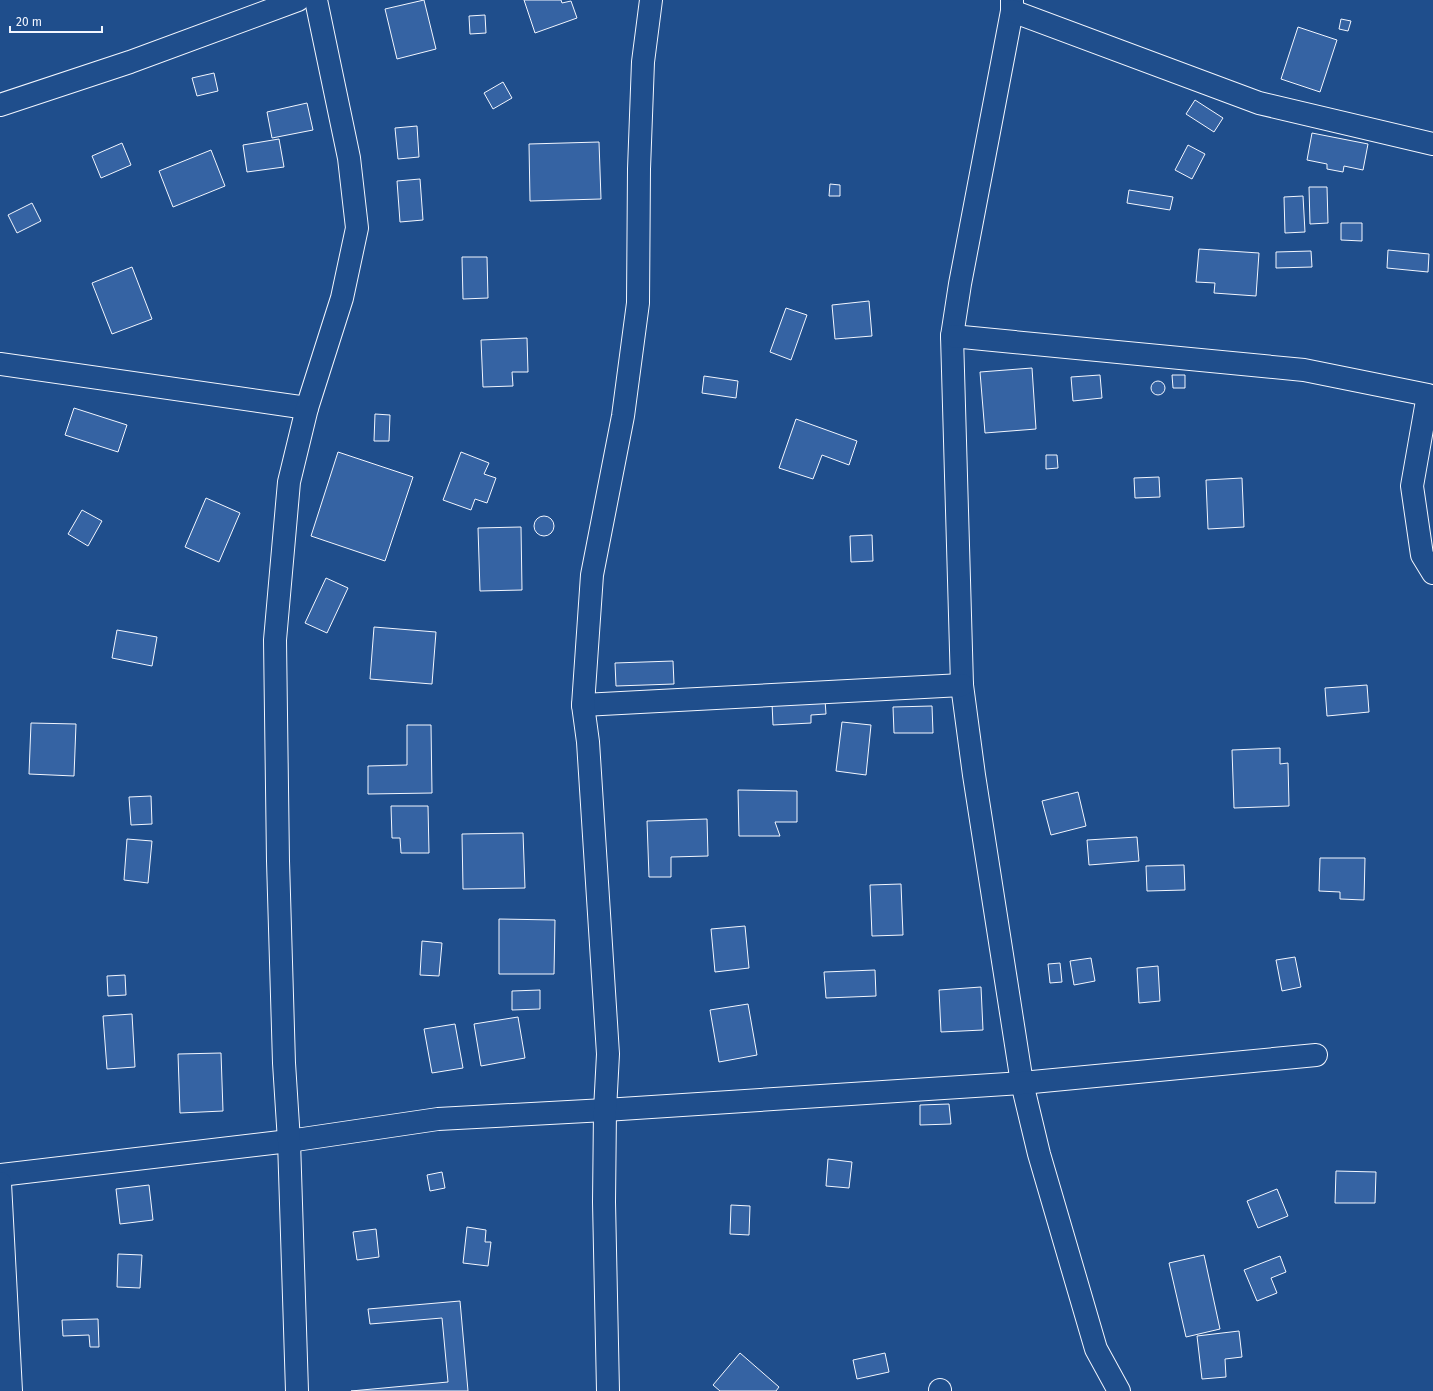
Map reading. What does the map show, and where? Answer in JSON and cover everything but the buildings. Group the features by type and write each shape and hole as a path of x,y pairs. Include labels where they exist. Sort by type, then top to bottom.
{"street":[{"path":"0,105 130,62 298,0"},
{"path":"298,1391 278,869 275,640 289,482 307,408 342,298 357,228 349,158 316,0"},
{"path":"608,1391 604,1202 605,1110 608,1054 588,742 583,705 592,575 622,416 638,304 639,169 643,62 651,0"},
{"path":"1119,1391 1096,1349 1039,1154 1022,1083 974,775 962,685 952,336 960,284 1012,5 1259,103 1433,144"},
{"path":"952,336 1304,370 1430,388 1412,486 1422,555 1433,573"},
{"path":"0,364 307,408"},
{"path":"583,705 962,685"},
{"path":"0,1175 289,1140 438,1119 605,1110 1022,1083 1316,1055"},
{"path":"0,1183 11,1391"}]}
